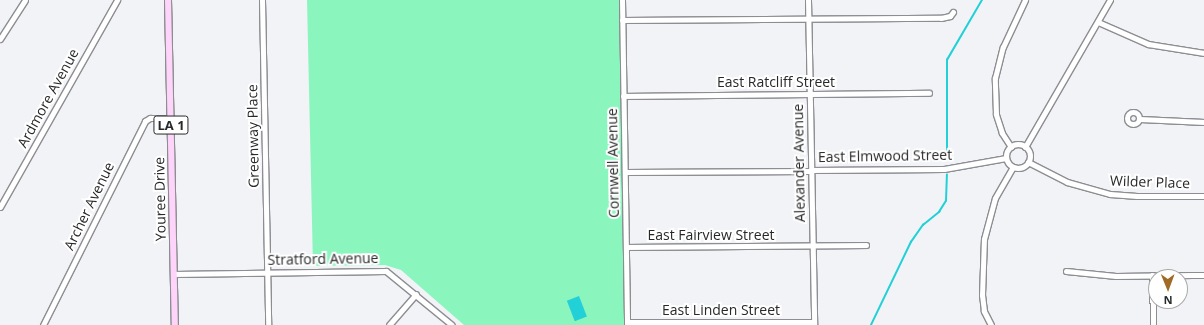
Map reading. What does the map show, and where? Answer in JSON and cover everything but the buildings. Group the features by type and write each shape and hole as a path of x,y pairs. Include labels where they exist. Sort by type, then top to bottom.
{"main road":[{"name":"Youree Drive","path":"168,0 175,325"}],"street":[{"path":"0,39 25,0"},
{"name":"Ardmore Avenue","path":"0,207 117,0"},
{"name":"Greenway Place","path":"262,0 268,325"},
{"name":"Cornwell Avenue","path":"622,0 627,324"},
{"name":"Alexander Avenue","path":"808,0 814,323"},
{"path":"1011,147 1002,134 996,114 995,78 1003,47 1025,0"},
{"path":"1025,147 1110,0"},
{"path":"622,20 941,18 950,16 953,12"},
{"path":"1098,22 1148,44 1204,53"},
{"name":"East Ratcliff Street","path":"623,96 929,93"},
{"name":"Archer Avenue","path":"43,325 145,121 150,118 171,118"},
{"path":"1140,119 1204,122"},
{"path":"1017,145 1025,147 1029,153 1028,162 1023,167 1013,167 1006,158 1011,147 1017,145"},
{"name":"East Elmwood Street","path":"625,172 944,169 1006,158"},
{"name":"Wilder Place","path":"1028,162 1067,182 1110,194 1137,196 1204,196"},
{"path":"990,325 984,311 982,296 984,239 995,198 1013,167"},
{"name":"East Fairview Street","path":"627,247 866,245"},
{"name":"Stratford Avenue","path":"174,274 386,270 452,325"},
{"path":"1066,271 1105,275 1148,275"},
{"path":"1188,275 1204,275"},
{"path":"388,325 416,294"},
{"path":"1153,309 1153,325"},
{"name":"East Linden Street","path":"627,324 814,323"}],"green space":[{"path":"307,0 619,0 627,325 464,325 401,270 385,265 313,266"}],"water":[{"path":"579,296 587,317 575,321 567,301"}],"waterway":[{"path":"947,160 947,60 982,0"},
{"path":"871,325 911,242 923,225 939,212 946,201 947,175"}]}
